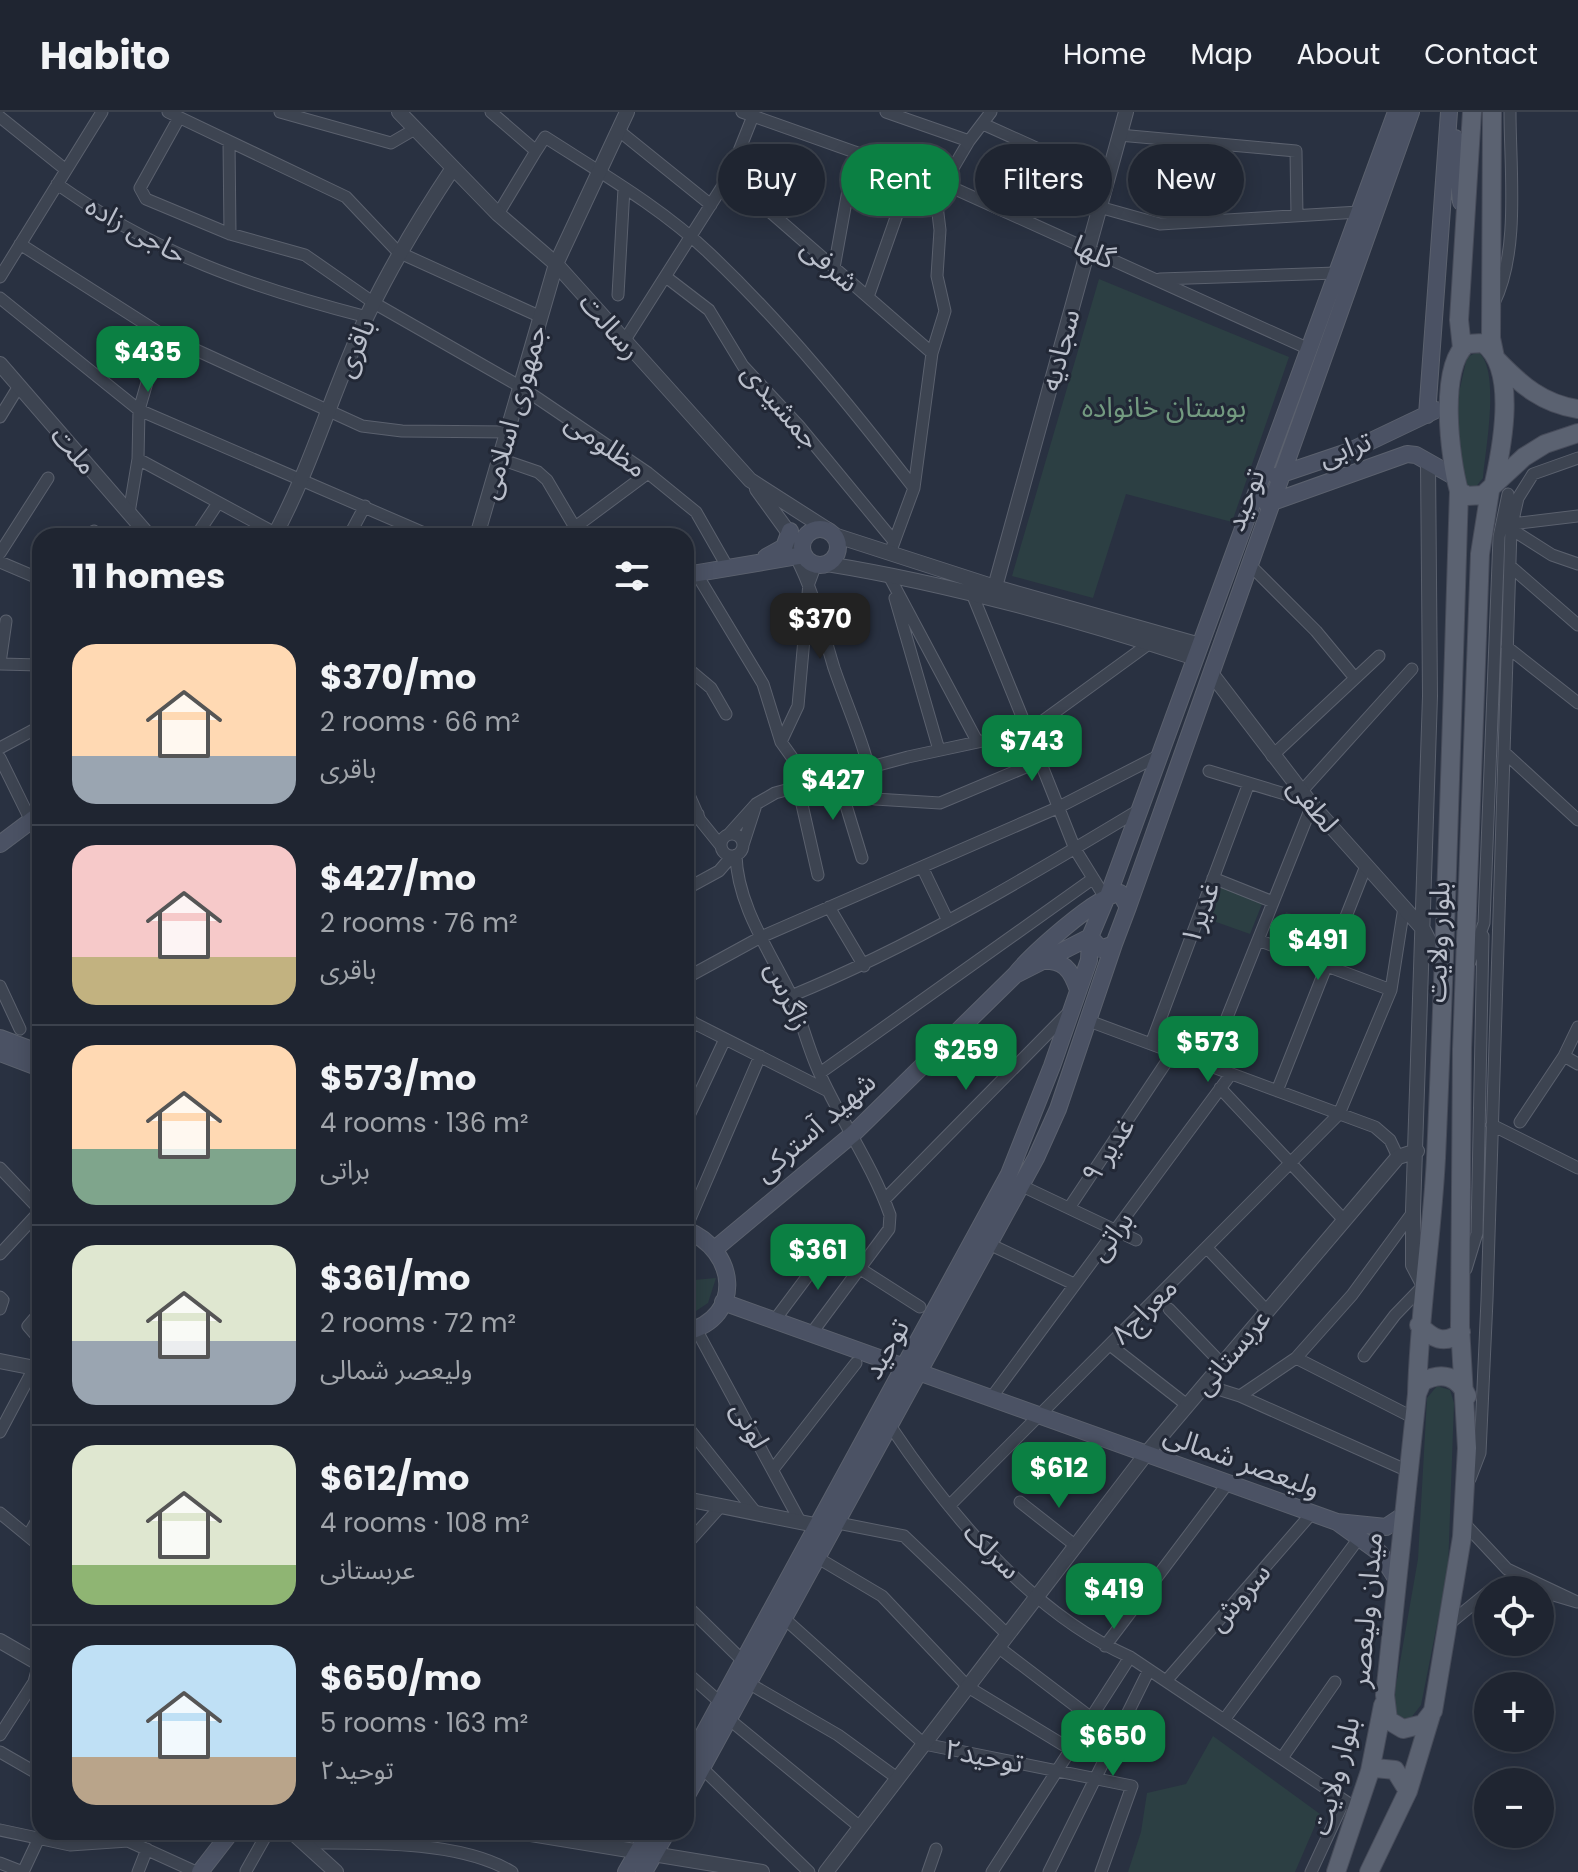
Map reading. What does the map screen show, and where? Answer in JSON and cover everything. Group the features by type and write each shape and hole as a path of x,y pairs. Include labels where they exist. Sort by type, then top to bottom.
{"main road":[{"name":"توحید","path":"694,1767 730,1720 891,1427 912,1370 1009,1174 1089,960 1090,938 1396,112"},
{"name":"توحید","path":"694,1767 808,1524 912,1370 989,1244 1043,1143 1411,112"},
{"path":"1451,112 1465,257"},
{"path":"1427,415 1451,112"},
{"path":"1472,112 1459,320 1462,348 1483,343 1528,391 1563,407 1578,410"},
{"path":"1492,112 1491,307 1495,358"},
{"name":"بلوار ولایت","path":"1417,1394 1419,1325 1433,1221 1444,972 1457,484 1451,402 1453,364 1462,348"},
{"name":"بلوار ولایت","path":"1467,1396 1460,1286 1465,978 1484,684 1480,554 1500,491 1504,410 1495,358"},
{"name":"ترابی","path":"1261,478 1283,475 1350,451 1451,402"},
{"path":"1575,434 1563,432 1561,420 1578,410"},
{"path":"1457,484 1476,496 1500,491 1524,457 1545,444 1575,434"},
{"path":"1294,445 1322,459 1317,467 1317,477 1324,484"},
{"name":"ترابی","path":"1250,509 1407,454 1428,462 1457,484"},
{"path":"750,564 784,547 790,531"},
{"path":"694,574 809,558 838,551 831,532 809,532 809,558"},
{"path":"1198,652 1211,673"},
{"path":"0,844 32,820"},
{"path":"1015,975 1042,946 1107,897 1124,895 1128,907"},
{"path":"1015,975 1090,938 1101,949 1114,944"},
{"path":"1039,961 1054,960 1065,965 1078,990"},
{"name":"شهید آسترکی","path":"716,1248 854,1133 1015,975"},
{"path":"0,1038 32,1050"},
{"path":"0,1053 32,1065"},
{"path":"1024,1138 1043,1143"},
{"path":"694,1232 716,1248 727,1274 723,1302 717,1314 694,1329"},
{"name":"ولیعصر شمالی","path":"723,1302 1337,1522"},
{"path":"1419,1325 1436,1339 1454,1338 1461,1332"},
{"path":"1369,1872 1408,1791 1433,1711 1463,1522 1467,1396 1455,1379 1441,1375 1422,1382 1417,1394"},
{"name":"میدان ولیعصر","path":"1417,1394 1385,1695 1388,1720 1395,1727 1415,1728 1428,1720 1433,1711"},
{"path":"1337,1522 1386,1527 1404,1515"},
{"path":"1337,1522 1380,1553 1397,1580"},
{"name":"بلوار ولایت","path":"1336,1872 1351,1805 1370,1771 1385,1695"},
{"path":"1370,1771 1383,1767 1395,1770 1408,1791"},
{"path":"198,1872 224,1840"},
{"path":"644,1872 647,1840"},
{"path":"626,1872 659,1840"}],"street":[{"path":"2,271 102,112"},
{"path":"280,112 391,143 415,129"},
{"name":"رسالت","path":"399,112 498,214 556,264 623,343 750,480 831,532 891,546 995,587 1198,652"},
{"path":"491,112 536,151"},
{"name":"جمهوری اسلامی","path":"479,528 556,264 627,112"},
{"path":"886,112 969,141"},
{"path":"959,157 991,112"},
{"name":"سجادیه","path":"1112,161 1126,112"},
{"path":"1491,307 1505,280 1510,112"},
{"path":"739,144 748,114"},
{"name":"گلها","path":"748,114 841,147"},
{"path":"371,310 305,255 230,234 146,199 140,188 174,115 346,197 398,252 541,317"},
{"path":"0,117 66,170"},
{"path":"983,124 1027,144"},
{"path":"618,130 711,205"},
{"path":"1119,135 1296,151 1297,216"},
{"path":"498,214 545,137 624,188 709,252 846,401 914,488"},
{"path":"229,142 230,234"},
{"name":"باقری","path":"278,528 304,478 329,410 398,252 453,168"},
{"name":"حاجی زاده","path":"57,184 132,232 216,272 371,310"},
{"path":"618,295 624,188"},
{"name":"گلها","path":"959,191 1309,349"},
{"path":"623,343 718,194"},
{"path":"1112,211 1160,224 1359,212"},
{"name":"شرفی","path":"775,216 932,353"},
{"path":"834,268 843,216"},
{"path":"868,297 897,216"},
{"path":"891,546 914,488 932,353 945,311 937,276 938,216"},
{"name":"سجادیه","path":"995,587 1097,216"},
{"path":"20,244 161,334 362,426 389,430 508,432"},
{"path":"1155,279 1336,273"},
{"name":"جمشیدی","path":"666,277 709,310 743,366 799,426 891,546"},
{"path":"0,298 139,410 304,478 412,528"},
{"name":"مظلومی","path":"371,310 521,387 648,473 696,512 728,568"},
{"path":"129,513 138,459 139,410 161,334"},
{"name":"ملت","path":"0,364 142,528"},
{"path":"0,417 19,386"},
{"path":"1465,1495 1480,1453 1492,1125 1511,527 1500,491 1533,474 1578,458"},
{"path":"138,459 262,528"},
{"path":"500,459 538,472 547,480 575,528"},
{"path":"1364,1356 1395,1315 1424,1286 1413,1265 1413,1211 1430,696 1428,462"},
{"path":"582,528 648,473"},
{"path":"0,553 48,478"},
{"path":"750,480 809,558 798,706 781,742"},
{"path":"201,528 218,503"},
{"path":"353,528 365,506"},
{"path":"1511,527 1578,516"},
{"path":"1511,527 1552,555 1578,564"},
{"path":"809,558 888,574 1150,643 1198,652"},
{"path":"809,558 809,583 834,668 871,767 875,799 940,803 1040,761"},
{"path":"0,562 32,576"},
{"path":"1249,564 1316,631 1355,678"},
{"path":"1510,566 1578,625"},
{"path":"888,574 977,741"},
{"path":"888,574 939,750"},
{"path":"694,579 763,684 781,742 811,784"},
{"path":"973,596 1075,849 1091,880 1107,897"},
{"path":"6,621 0,664 32,666"},
{"path":"725,838 756,804 798,787 939,750 1029,731 1150,643"},
{"path":"1507,647 1578,703"},
{"path":"1272,756 1379,656"},
{"path":"1208,1065 1273,902 1307,799 1412,669"},
{"name":"لطفی","path":"1211,673 1307,799 1423,929"},
{"path":"694,674 711,688 726,714"},
{"path":"1460,1286 1477,1233 1484,923 1484,684"},
{"path":"0,748 32,731"},
{"path":"1504,752 1578,820"},
{"path":"694,974 761,937 1057,808 1160,755"},
{"path":"0,759 32,813"},
{"path":"1209,771 1307,799"},
{"path":"837,776 862,858"},
{"name":"غدیر۱","path":"1151,1044 1249,783"},
{"path":"798,787 818,875"},
{"path":"694,885 719,871 737,852 756,804"},
{"path":"694,806 699,817 737,852"},
{"path":"791,996 864,966 948,921 1140,809"},
{"path":"694,819 699,817"},
{"path":"725,838 739,836 737,852"},
{"name":"زاگرس","path":"737,852 736,876 761,937 791,996 820,1073 854,1133 885,1199"},
{"path":"1277,1091 1366,866"},
{"path":"922,867 948,921"},
{"path":"1213,878 1273,902"},
{"path":"820,1073 1091,880"},
{"path":"829,907 864,966"},
{"path":"1339,1114 1391,990 1404,907"},
{"path":"1465,978 1484,923"},
{"path":"1423,929 1444,972"},
{"path":"1258,940 1391,990"},
{"path":"0,986 20,1029"},
{"path":"811,1334 889,1229 890,1215 885,1199 1072,1009"},
{"path":"1089,1021 1375,1127 1390,1140 1398,1157 1417,1151"},
{"path":"694,1023 830,1092"},
{"path":"1520,1122 1564,1056 1578,1027"},
{"path":"694,1105 725,1039"},
{"name":"غدیر ۹","path":"1069,1208 1173,1052"},
{"path":"695,1208 760,1056"},
{"path":"1564,1056 1578,1064"},
{"name":"براتی","path":"991,1398 1231,1074"},
{"path":"1220,1088 1344,1220"},
{"name":"معراج۸","path":"949,1506 1339,1114"},
{"path":"1492,1125 1578,1168"},
{"name":"عربستانی","path":"826,1872 1146,1454 1398,1157"},
{"path":"0,1168 32,1202"},
{"path":"1020,1185 1136,1240"},
{"path":"1240,1396 1296,1358 1352,1295 1413,1211"},
{"path":"0,1254 32,1220"},
{"path":"774,1321 833,1242"},
{"path":"989,1244 1074,1284"},
{"path":"1207,1248 1267,1311"},
{"path":"859,1268 920,1307"},
{"path":"0,1297 0,1309"},
{"path":"1169,1309 1222,1364"},
{"name":"لونی","path":"694,1336 808,1524"},
{"path":"1110,1345 1187,1405"},
{"path":"1296,1358 1414,1418"},
{"path":"0,1361 32,1367"},
{"path":"774,1468 856,1363"},
{"path":"0,1432 32,1377"},
{"path":"1205,1385 1240,1396 1408,1471"},
{"name":"سرلک","path":"891,1427 978,1543 1038,1595 1105,1646 1130,1657 1351,1805"},
{"path":"694,1435 757,1514"},
{"path":"1105,1646 1228,1483"},
{"path":"694,1501 808,1524"},
{"path":"1020,1502 1076,1546"},
{"path":"694,1536 721,1506"},
{"path":"0,1513 32,1539"},
{"name":"سروش","path":"1166,1681 1312,1513"},
{"path":"1463,1522 1507,1569 1578,1601"},
{"path":"838,1523 904,1536 1003,1641 1090,1717"},
{"path":"28,1536 32,1529"},
{"path":"1224,1720 1359,1538"},
{"path":"818,1558 882,1596 968,1687 1070,1749"},
{"path":"1554,1594 1578,1601"},
{"path":"1448,1624 1474,1604"},
{"path":"694,1613 745,1663"},
{"name":"توحید۲","path":"786,1620 924,1744 1132,1786 1101,1872"},
{"path":"0,1641 32,1658"},
{"path":"992,1872 1130,1657"},
{"path":"1049,1872 1149,1670"},
{"path":"694,1679 722,1704"},
{"path":"1282,1758 1335,1682"},
{"path":"750,1684 838,1735 897,1778"},
{"path":"0,1735 32,1685"},
{"path":"730,1720 860,1827"},
{"path":"0,1752 32,1770"},
{"path":"694,1767 809,1872"},
{"path":"1311,1872 1351,1805"},
{"path":"0,1830 32,1837"},
{"path":"0,1863 23,1872 38,1840"},
{"path":"48,1840 70,1845 102,1840"},
{"path":"133,1840 198,1872"},
{"path":"246,1871 263,1840"},
{"path":"301,1840 336,1872"},
{"path":"592,1840 645,1853 762,1872"},
{"path":"304,1843 390,1842 493,1860 512,1872"},
{"path":"138,1872 147,1849"},
{"path":"928,1872 936,1849"}],"green space":[{"name":"بوستان خانواده","path":"1099,279 1289,357 1232,522 1126,494 1093,598 1012,576"},
{"path":"1478,352 1485,361 1489,375 1490,411 1483,478 1474,489 1463,485 1456,406 1467,357"},
{"path":"1219,886 1262,904 1250,934 1205,918"},
{"path":"1286,912 1331,928 1320,956 1275,940"},
{"path":"716,1278 708,1303 694,1312 695,1291 694,1280"},
{"path":"1437,1386 1450,1390 1454,1403 1448,1569 1421,1705 1410,1719 1401,1720 1392,1708 1418,1559 1427,1398"},
{"path":"1213,1736 1320,1814 1295,1872 1128,1872 1141,1832 1147,1793 1186,1784"}]}
